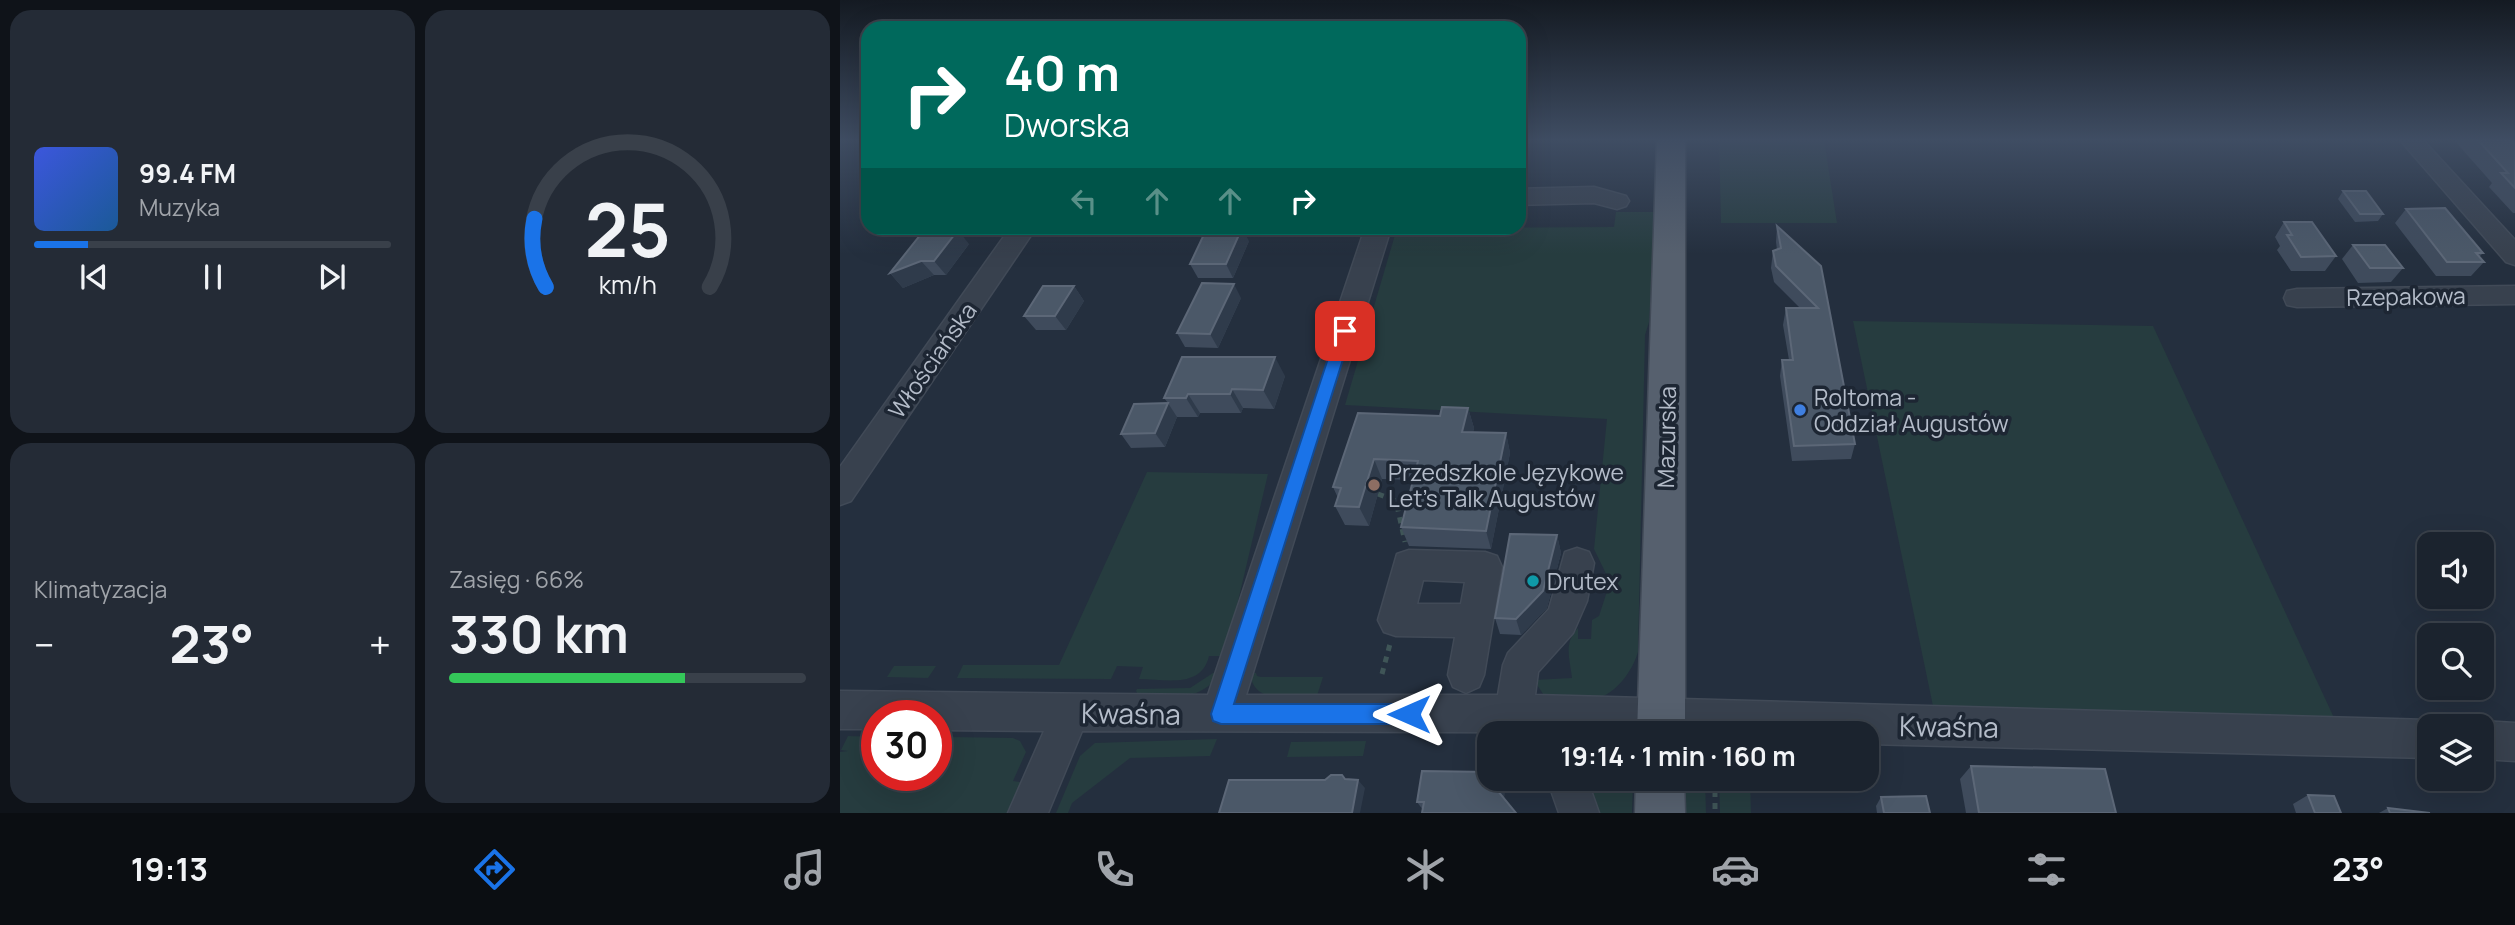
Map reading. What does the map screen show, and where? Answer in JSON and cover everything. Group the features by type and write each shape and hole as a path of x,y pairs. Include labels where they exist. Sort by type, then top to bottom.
{"main road":[{"name":"Mazurska","path":"1661,721 1670,178"},
{"path":"1660,791 1660,813"}],"street":[{"path":"2445,178 2515,256"},
{"path":"1526,197 1582,194 1617,201"},
{"name":"Włościańska","path":"840,492 1018,235"},
{"path":"1221,714 1376,235"},
{"name":"Rzepakowa","path":"2297,298 2515,295"},
{"path":"1514,715 1521,665 1561,621 1570,601 1577,563"},
{"path":"1466,675 1476,621"},
{"name":"Kwaśna","path":"840,710 1514,715 1545,721"},
{"path":"1028,813 1071,713"},
{"name":"Kwaśna","path":"1879,730 2417,739"},
{"path":"2494,740 2515,741"},
{"path":"1571,791 1579,813"}],"path":[{"path":"1378,494 1396,501 1406,545"},
{"path":"1715,791 1715,813"}],"green space":[{"path":"1720,178 1830,178 1837,223 1721,223"},
{"path":"1616,212 1656,212 1649,322 1645,335 1638,652 1621,683 1598,698 1573,700 1545,697 1534,680 1572,678 1570,639 1578,628 1578,639 1591,639 1592,620 1599,616 1610,582 1594,549 1607,419 1345,405 1395,235 1526,235 1526,227 1614,227"},
{"path":"1853,321 2153,326 2335,720 1933,706"},
{"path":"1147,472 1268,474 1225,656 1209,656 1198,674 1181,680 1139,679 1143,667 1117,666 1111,679 957,678 963,665 1059,665"},
{"path":"894,666 936,666 928,678 887,677"},
{"path":"1213,673 1219,673 1212,683 1194,694 1150,697 1139,696 1136,691 1190,688"},
{"path":"1250,673 1261,677 1323,677 1316,699 1285,699 1266,695 1258,690"},
{"path":"848,736 861,736 861,791 952,791 952,737 1013,738 1020,741 1026,752 1013,781 1028,783 1015,813 840,813 840,752 848,751 841,750"},
{"path":"1217,739 1210,756 1130,758 1072,803 1068,813 1056,813 1080,756 1095,743"},
{"path":"1366,741 1363,756 1287,757 1291,742"},
{"path":"1585,791 1633,791 1632,813 1593,813"},
{"path":"1685,791 1705,791 1706,813 1685,813"},
{"path":"1719,791 1750,791 1751,813 1720,813"}],"building":[{"path":"2506,178 2515,178 2515,188"},
{"path":"2343,191 2366,191 2383,214 2360,214"},
{"path":"2445,208 2483,253 2476,253 2484,262 2447,262 2406,209"},
{"path":"2284,222 2312,222 2336,256 2301,257 2287,235 2292,235"},
{"path":"1777,226 1821,266 1855,444 1794,446 1782,360 1793,360 1786,308 1818,308 1776,266 1773,251 1781,248"},
{"path":"920,235 954,235 934,261 921,261 890,273"},
{"path":"1204,235 1239,235 1226,264 1190,264"},
{"path":"2353,245 2385,245 2403,268 2370,268"},
{"path":"1202,283 1234,284 1210,334 1177,333"},
{"path":"1043,286 1074,286 1055,316 1024,316"},
{"path":"1182,357 1275,357 1263,390 1232,389 1230,394 1188,394 1186,398 1164,398"},
{"path":"1168,403 1155,433 1121,434 1134,404"},
{"path":"1442,407 1468,408 1462,432 1506,433 1486,531 1401,527 1418,461 1374,459 1359,507 1335,506 1341,488 1333,487 1358,413 1440,416"},
{"path":"1510,534 1557,535 1543,591 1516,619 1495,618"},
{"path":"1971,766 2105,769 2116,813 1979,813"},
{"path":"1422,771 1477,772 1477,791 1498,791 1516,813 1422,813 1424,802 1417,802"},
{"path":"1331,775 1358,780 1352,813 1219,813 1229,780 1325,780"},
{"path":"2308,795 2334,796 2341,813 2315,813"},
{"path":"1926,796 1930,813 1884,813 1881,797"},
{"path":"2388,808 2430,813 2390,813"}],"place":[{"name":"Roltoma - Oddział Augustów","path":"1800,410"},
{"name":"Przedszkole Językowe Let's Talk Augustów","path":"1374,485"},
{"name":"Drutex","path":"1533,581"}],"route":[{"path":"1345,331 1221,714 1409,714"}]}
